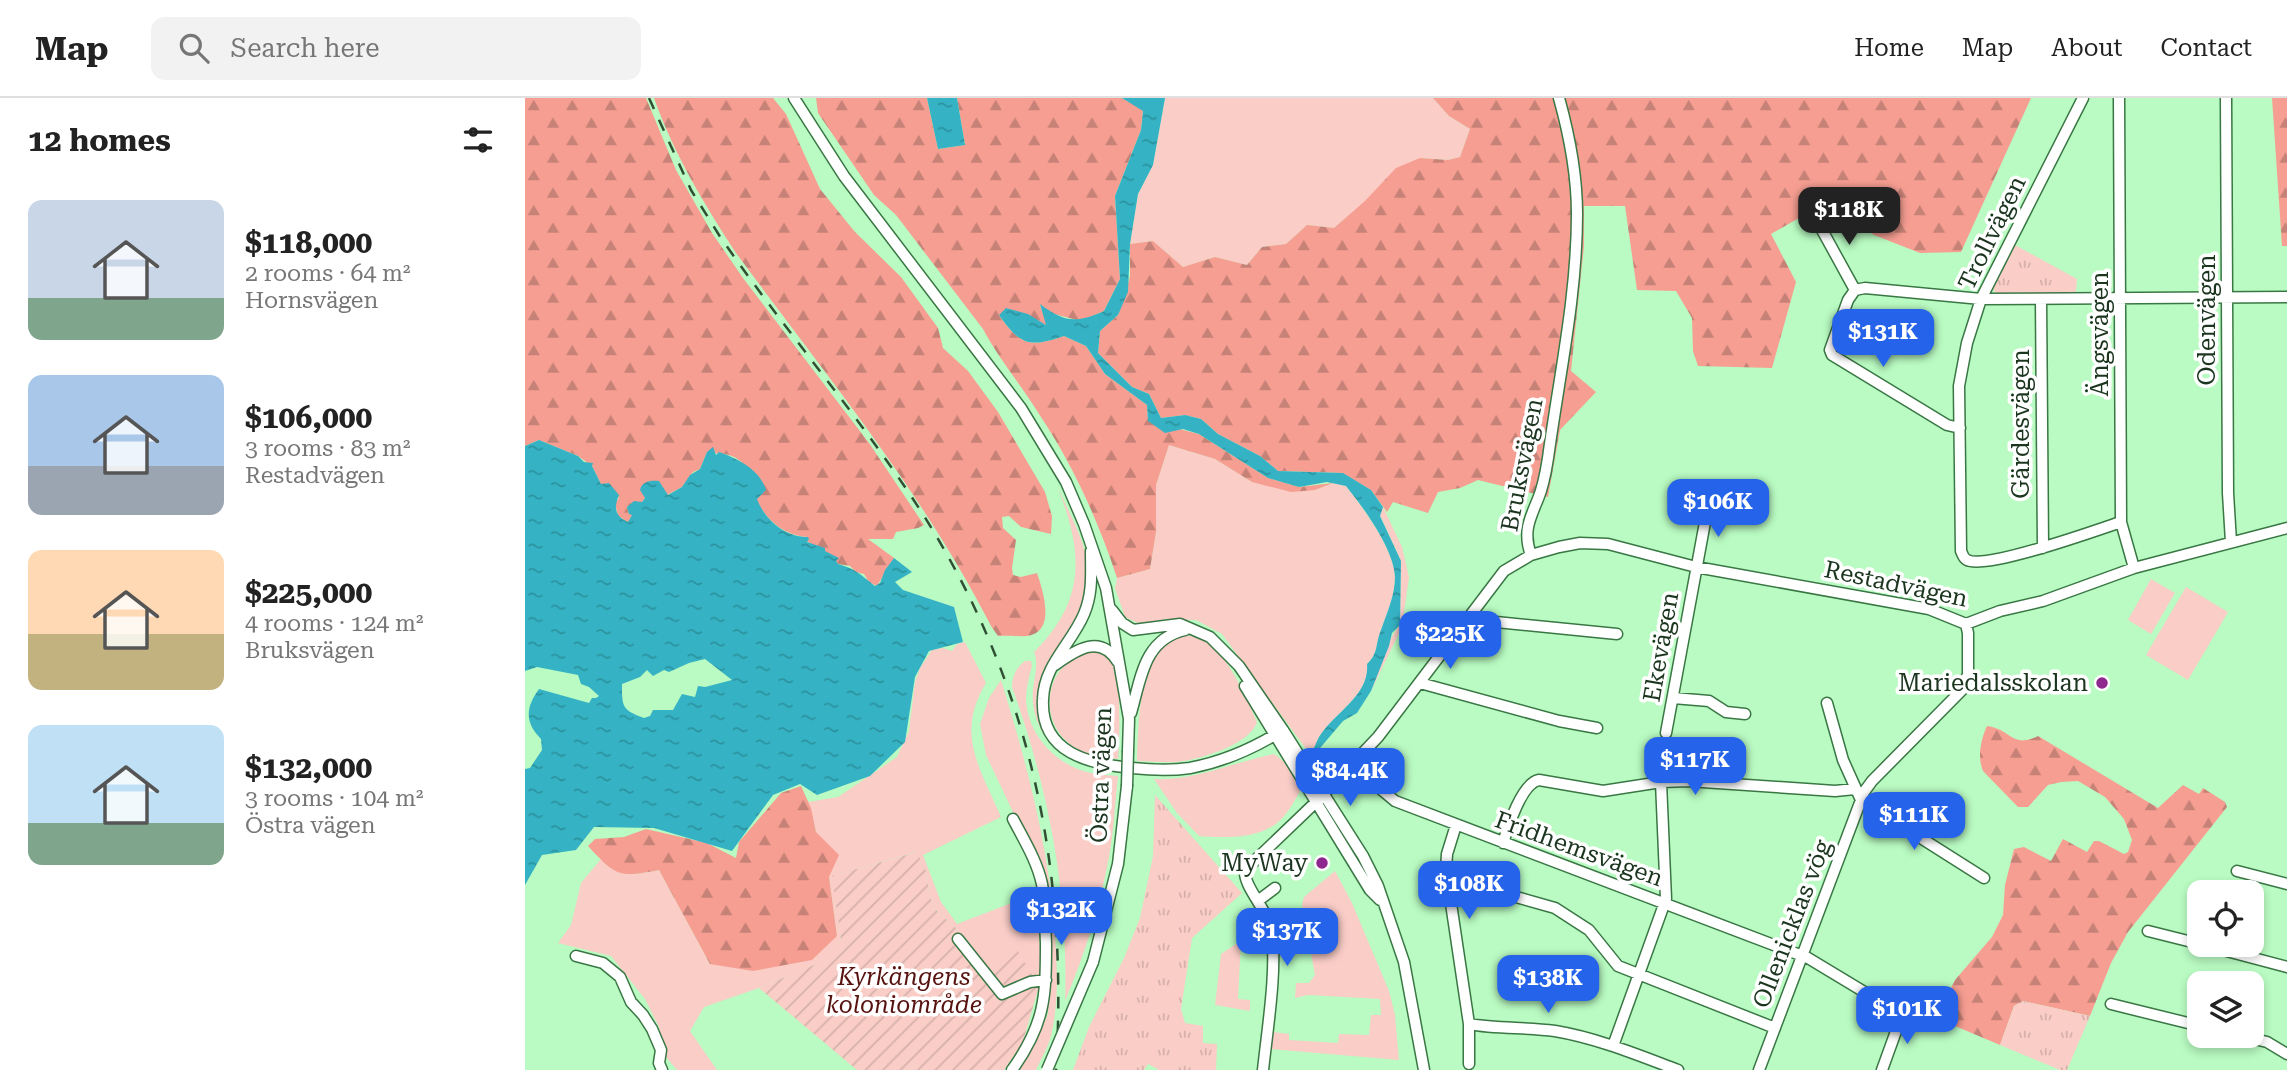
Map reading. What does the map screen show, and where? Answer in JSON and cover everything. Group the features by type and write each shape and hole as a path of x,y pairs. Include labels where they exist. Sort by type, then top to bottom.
{"street":[{"name":"Östra vägen","path":"794,98 844,176 1021,408 1053,458 1091,541 1110,607 1129,719 1127,786 1118,864 1093,962 1047,1070"},
{"name":"Bruksvägen","path":"1259,900 1244,876 1249,863 1352,765 1401,710 1504,571 1531,555 1526,532 1531,511 1539,498 1548,459 1574,267 1577,212 1559,98"},
{"name":"Trollvägen","path":"2043,548 1979,561 1967,560 1961,551 1961,370 1971,328 1982,299 2083,98"},
{"name":"Ängsvägen","path":"2119,98 2121,522 2134,568"},
{"name":"Odenvägen","path":"2226,98 2228,492 2231,542"},
{"path":"1816,219 1855,290"},
{"path":"1959,429 1947,425 1832,355 1830,350 1847,300 1855,290 1865,288 1982,299 2287,297"},
{"name":"Gärdesvägen","path":"2041,299 2043,548"},
{"name":"Ekevägen","path":"1666,733 1708,506"},
{"path":"2043,548 2121,522"},
{"name":"Restadvägen","path":"1531,555 1571,544 1598,543 1620,546 1696,567 1929,608 1966,624 2000,611 2043,601 2134,568 2287,528"},
{"path":"1091,541 1092,583 1087,606 1053,667 1043,692 1047,724 1059,743 1068,752 1088,761 1164,770 1190,768 1225,757 1279,733"},
{"path":"1110,607 1122,623 1133,630 1180,624 1210,636 1227,652 1320,798 1370,890 1382,902 1404,962 1422,1066"},
{"path":"1470,617 1476,620 1617,634"},
{"name":"Ollenicklas vög","path":"1759,1070 1861,800 1872,781 1962,690 1968,674 1966,624"},
{"path":"1129,719 1147,659 1155,646 1167,635 1191,628"},
{"path":"1053,667 1080,649 1098,646 1110,652 1121,667"},
{"path":"1420,683 1559,722 1597,728"},
{"path":"1673,698 1709,701 1726,712 1745,714"},
{"path":"1827,703 1843,760 1861,800 1984,878"},
{"name":"Fridhemsvägen","path":"1352,765 1390,799 1665,903 1801,958 1808,958 1876,999"},
{"path":"1503,843 1526,788 1539,780 1603,791 1661,782 1688,781 1835,791 1855,789"},
{"path":"1613,1046 1665,903 1667,889 1661,782"},
{"path":"1012,1070 1038,1025 1046,993 1042,884 1013,820"},
{"path":"1456,825 1446,862 1472,1025 1469,1064"},
{"path":"2237,871 2287,884"},
{"path":"1263,1070 1272,949 1271,929 1259,900 1275,888"},
{"path":"1450,899 1509,895 1555,908 1589,930 1618,967 1775,1028"},
{"path":"2148,931 2187,940"},
{"path":"959,941 1002,994 1030,982 1046,980"},
{"path":"576,957 604,963 620,977 631,1002 652,1029 661,1050 659,1063 662,1070"},
{"path":"2250,957 2287,967"},
{"path":"2111,1004 2187,1023"},
{"path":"1882,1070 1903,1012"},
{"path":"1472,1025 1550,1031 1613,1046 1678,1070"},
{"path":"2264,1041 2287,1054"}],"green space":[{"path":"525,98 646,98 676,170 712,233 743,278 869,443 924,525 896,532 893,539 868,539 894,558 877,586 850,566 838,564 825,551 806,541 808,537 791,534 777,526 765,514 756,499 761,495 751,475 738,459 732,456 707,452 700,469 693,472 682,487 667,495 664,492 643,493 645,498 642,502 627,507 629,514 633,514 628,522 618,516 615,503 619,498 601,484 592,466 578,456 539,440 525,446"},
{"path":"654,98 773,98 786,114 820,189 855,232 901,277 938,328 943,348 968,371 998,412 1045,492 1052,516 1051,534 1021,527 1009,516 1002,517 1003,528 1016,540 1013,575 1021,577 1037,573 1040,581 1045,619 1036,633 998,636 935,528 904,481 724,235 680,159"},
{"path":"816,98 927,98 938,149 965,145 957,98 1122,98 1143,110 1141,130 1115,196 1120,279 1104,311 1081,321 1054,314 1040,305 1047,325 999,315 1013,333 1027,341 1042,342 1064,336 1086,346 1105,374 1147,405 1148,421 1199,434 1268,478 1299,487 1333,483 1315,490 1291,492 1252,482 1215,459 1169,445 1156,485 1156,532 1150,569 1117,578 1084,493 1051,433 983,329 896,215 874,195 818,113"},
{"path":"1165,98 1433,98 1449,116 1470,129 1460,157 1448,160 1420,158 1334,228 1307,225 1286,244 1262,247 1247,265 1215,257 1183,267 1153,241 1130,244 1138,194 1153,165"},
{"path":"1433,98 2031,98 1961,252 1920,253 1874,235 1857,221 1826,227 1813,210 1771,234 1796,282 1772,368 1698,366 1693,351 1692,318 1676,291 1637,290 1625,206 1584,206 1584,246 1571,371 1596,392 1560,430 1548,497 1478,480 1460,488 1438,492 1428,513 1393,502 1387,512 1371,490 1342,473 1278,471 1260,456 1218,434 1201,419 1185,415 1161,418 1149,394 1132,387 1098,353 1100,331 1118,315 1130,277 1130,244 1153,241 1183,267 1215,257 1247,265 1262,247 1286,244 1307,225 1334,228 1365,201 1396,168 1420,158 1448,160 1460,157 1470,129 1449,116"},
{"path":"2272,98 2287,98 2287,246 2282,246"},
{"path":"2015,245 2077,279 2076,291 2073,294 1996,294 1993,288"},
{"path":"1169,445 1215,459 1252,482 1315,490 1333,483 1346,486 1384,542 1393,566 1394,590 1375,652 1367,664 1367,675 1358,694 1327,726 1309,753 1222,634 1196,620 1166,619 1140,624 1125,617 1115,588 1117,578 1150,569 1156,532 1156,485"},
{"path":"1057,486 1081,538 1089,580 1085,600 1046,667 1037,693 1040,722 1057,749 1041,730 1035,715 1033,690 1036,666 1034,652 1064,613 1075,573 1072,532"},
{"path":"1383,507 1402,547 1409,577 1402,627 1371,691 1388,646 1400,625 1401,561 1380,515"},
{"path":"2151,579 2175,593 2151,634 2128,620"},
{"path":"2186,587 2228,612 2188,680 2146,655"},
{"path":"1177,635 1204,640 1221,655 1257,722 1244,738 1209,755 1176,762 1137,761 1144,682 1154,654 1162,644"},
{"path":"965,642 986,683 972,719 974,751 1001,817 923,855 941,902 957,924 1032,895 1036,896 1042,976 1034,979 986,968 957,929 936,910 929,895 927,873 916,852 833,876 841,940 827,960 704,1007 690,1031 717,1070 677,1070 665,1056 659,1027 645,999 611,956 558,943 571,925 581,883 601,859 621,873 659,870 710,964 837,936 829,877 808,802 838,797 897,757 909,731 915,682 920,668 932,650 943,648 952,651 957,644"},
{"path":"1096,650 1111,658 1116,671 1119,710 1118,759 1076,749 1062,736 1051,715 1051,690 1055,679 1071,660"},
{"path":"1025,661 1031,661 1032,666 1026,699 1028,712 1032,725 1046,747 1067,764 1078,769 1094,774 1118,776 1111,847 1101,894 1065,1001 1063,921 1053,841 1036,763 1012,687 1015,672"},
{"path":"1001,680 1020,743 1042,838 1055,935 1056,1007 1049,1041 1036,1070 1016,1070 1036,1042 1048,1014 1049,958 1040,869 986,755 980,724 989,698"},
{"path":"1987,726 2022,740 2038,736 2158,808 2183,785 2199,794 2203,788 2225,802 2227,807 2128,932 2111,963 2090,1016 2023,1001 2014,1006 2000,1045 1936,1018 1955,980 1992,937 2003,915 2005,885 2014,849 2024,847 2051,861 2063,839 2087,852 2094,841 2099,841 2124,854 2128,852 2132,840 2124,819 2105,797 2078,781 2048,785 2028,807 2018,807 1983,771 1981,748"},
{"path":"1274,754 1290,770 1300,791 1277,823 1250,835 1199,836 1177,813 1154,779 1200,774"},
{"path":"801,786 811,808 816,832 839,855 829,877 837,936 812,960 753,971 710,964 659,870 635,874 619,872 605,864 588,846 595,839 624,837 646,829 707,843 736,858 739,842 781,793"},
{"path":"1155,795 1242,893 1192,938 1181,1009 1185,1023 1203,1026 1203,1043 1217,1044 1216,1070 1159,1070 1148,1064 1144,1070 1073,1070 1089,1027 1124,958 1140,918 1153,856"},
{"name":"Kyrkängens koloniområde","path":"917,852 927,873 929,895 936,910 957,929 986,968 1016,948 1039,986 1023,1042 1004,1070 857,1070 759,988 826,960 841,940 832,876"},
{"path":"1335,871 1352,903 1389,991 1395,1015 1399,1060 1270,1049 1273,1032 1289,1034 1289,1040 1338,1043 1339,1034 1369,1035 1371,1015 1381,1015 1380,999 1308,995 1295,998 1296,983 1309,983 1315,975 1302,905 1304,897"},
{"path":"1241,941 1238,999 1250,1000 1250,1011 1215,1005 1221,954"},
{"path":"2023,1001 2090,1016 2067,1070 2060,1070 2000,1045 2014,1006"}],"water":[{"path":"927,98 957,98 965,145 938,149"},
{"path":"1122,98 1165,98 1153,165 1138,194 1130,244 1128,292 1118,315 1100,331 1098,353 1132,387 1149,394 1161,418 1185,415 1201,419 1218,434 1260,456 1278,471 1343,473 1371,490 1383,507 1380,516 1401,561 1400,625 1392,633 1371,691 1357,713 1343,721 1315,754 1313,750 1320,736 1358,694 1363,684 1367,675 1367,664 1375,652 1394,590 1393,566 1384,541 1361,505 1346,486 1327,482 1299,487 1268,478 1199,434 1183,429 1165,433 1148,421 1147,405 1105,374 1086,346 1064,336 1042,342 1027,341 1013,333 999,315 1006,308 1028,314 1046,325 1040,304 1057,315 1071,319 1086,318 1104,311 1120,279 1115,196 1141,130 1143,111"},
{"path":"539,440 578,456 584,462 593,463 601,484 609,483 619,495 616,511 628,522 632,515 627,507 634,501 642,502 645,498 640,490 645,483 659,481 668,495 682,487 690,475 700,469 707,452 713,447 716,455 719,452 733,458 747,465 759,476 766,490 757,499 765,514 784,531 808,537 807,542 825,548 825,551 839,558 836,561 838,564 854,570 875,586 880,583 894,558 912,572 895,582 903,590 954,607 963,642 929,651 915,677 905,742 870,776 817,795 800,784 773,795 732,851 654,828 594,827 576,850 542,855 525,885 525,769 530,768 542,750 541,739 530,721 531,703 539,689 589,703 592,698 599,696 581,684 578,675 537,667 525,671 525,446","holes":["705,659 732,680 705,687 698,686 695,697 682,694 673,710 653,710 650,716 644,718 631,713 623,703 622,684 640,677 647,670 653,676 664,670 669,672"]}],"railway":[{"path":"649,98 691,190 719,235 911,496 951,562 985,630 1012,700 1032,771 1047,843 1055,917 1058,993 1056,1070"}],"place":[{"name":"Mariedalsskolan","path":"2102,683"},
{"name":"MyWay","path":"1322,863"}]}
